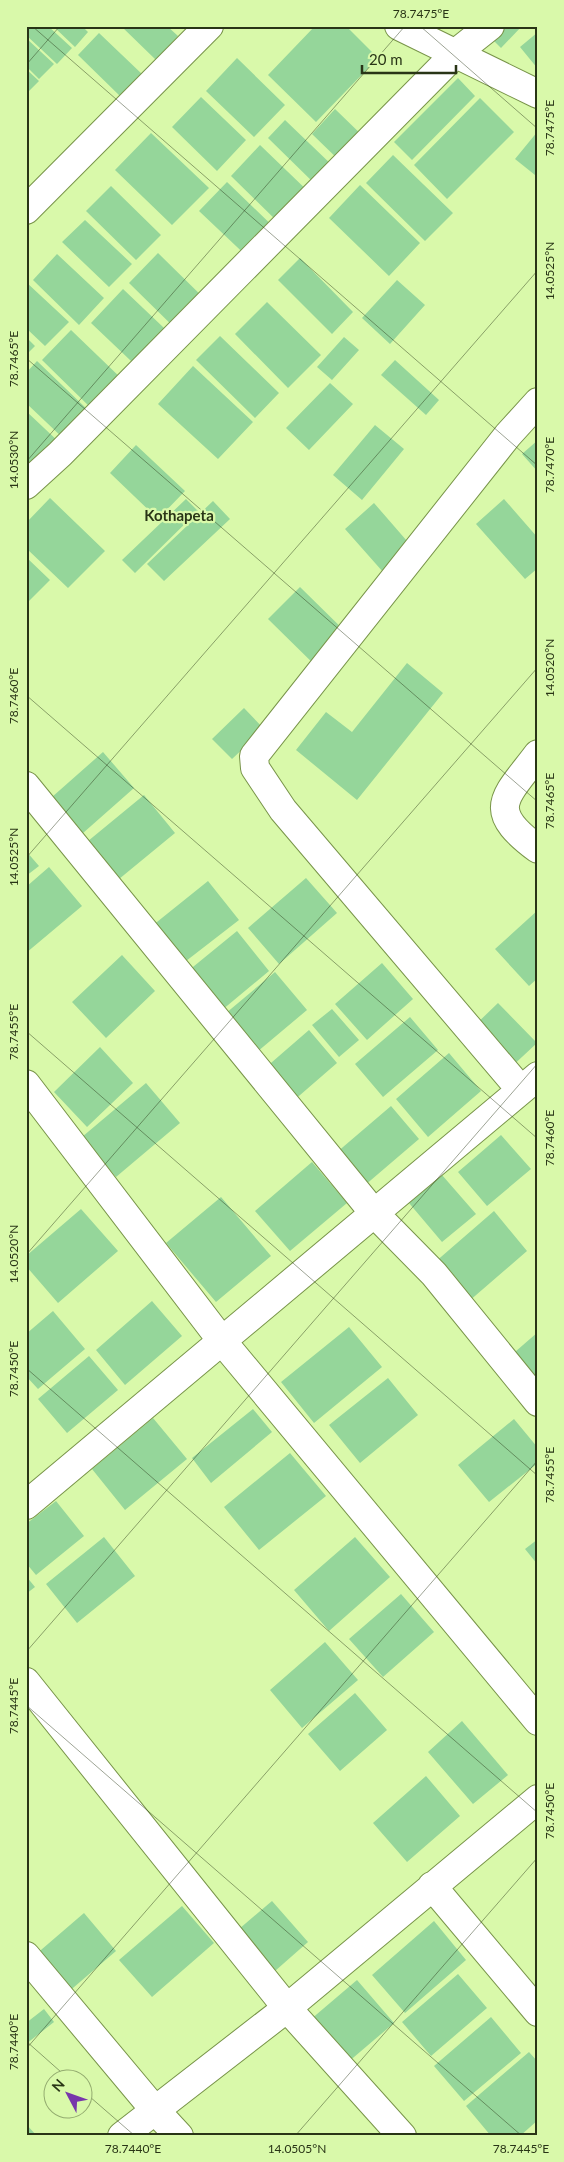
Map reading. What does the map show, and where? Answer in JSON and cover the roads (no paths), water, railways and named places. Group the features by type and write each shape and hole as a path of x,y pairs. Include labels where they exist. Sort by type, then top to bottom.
{"street":[{"path":"26,210 209,26"},
{"path":"400,26 538,94"},
{"path":"26,485 67,448 456,54 490,26"},
{"path":"26,1505 529,1083 283,810 255,768 254,756 496,450 538,402"},
{"path":"538,754 505,798 504,811 519,835 538,849"},
{"path":"26,786 374,1213 434,1274 538,1402"},
{"path":"26,1084 222,1341 538,1721"},
{"path":"26,1682 288,2008 402,2136"},
{"path":"122,2136 154,2109 288,2008 538,1799"},
{"path":"432,1886 538,2012"},
{"path":"26,1956 154,2109 180,2136"}],"district":[{"name":"Kothapeta","path":"179,516"}]}
